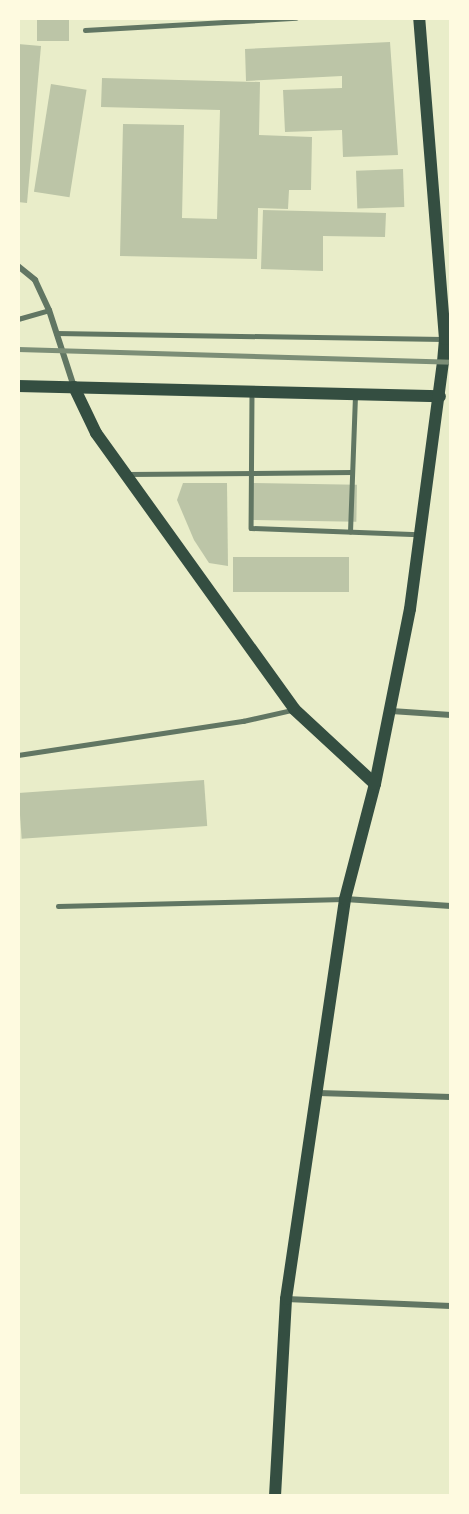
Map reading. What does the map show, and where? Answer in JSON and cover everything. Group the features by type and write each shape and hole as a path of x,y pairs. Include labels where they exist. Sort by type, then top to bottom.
{"main road":[{"path":"275,1496 286,1299 345,898 375,784 391,711 445,396 445,339 419,18"},
{"path":"18,386 445,396"},
{"path":"74,387 96,433 294,709 375,784"}],"street":[{"path":"18,266 35,280 49,310 74,387"},
{"path":"391,711 451,715"},
{"path":"345,898 451,906"},
{"path":"318,1093 451,1097"},
{"path":"286,1299 451,1306"}],"lane":[{"path":"85,30 245,23 296,18"},
{"path":"18,319 49,310"},
{"path":"56,333 445,339"},
{"path":"252,392 251,528 420,534"},
{"path":"350,532 355,394"},
{"path":"125,474 352,472"},
{"path":"18,754 243,721 294,709"},
{"path":"58,906 345,898"}],"building":[{"path":"37,18 69,18 69,41 37,41"},
{"path":"390,42 398,155 343,157 342,130 285,132 283,90 342,88 342,76 246,81 245,49"},
{"path":"18,44 41,46 27,203 18,202"},
{"path":"102,78 260,82 259,135 312,137 311,190 289,190 288,209 258,208 257,259 120,256 123,124 184,125 182,218 217,219 220,110 101,107"},
{"path":"51,84 87,90 70,197 34,192"},
{"path":"403,169 404,207 357,209 356,171"},
{"path":"263,210 386,213 385,237 323,236 323,271 261,269"},
{"path":"183,483 227,483 228,566 209,563 194,540 177,500"},
{"path":"253,483 357,485 356,522 252,520"},
{"path":"233,557 349,557 349,592 233,592"},
{"path":"204,780 207,826 22,839 18,793"}],"railway":[{"path":"18,349 451,362"}]}
